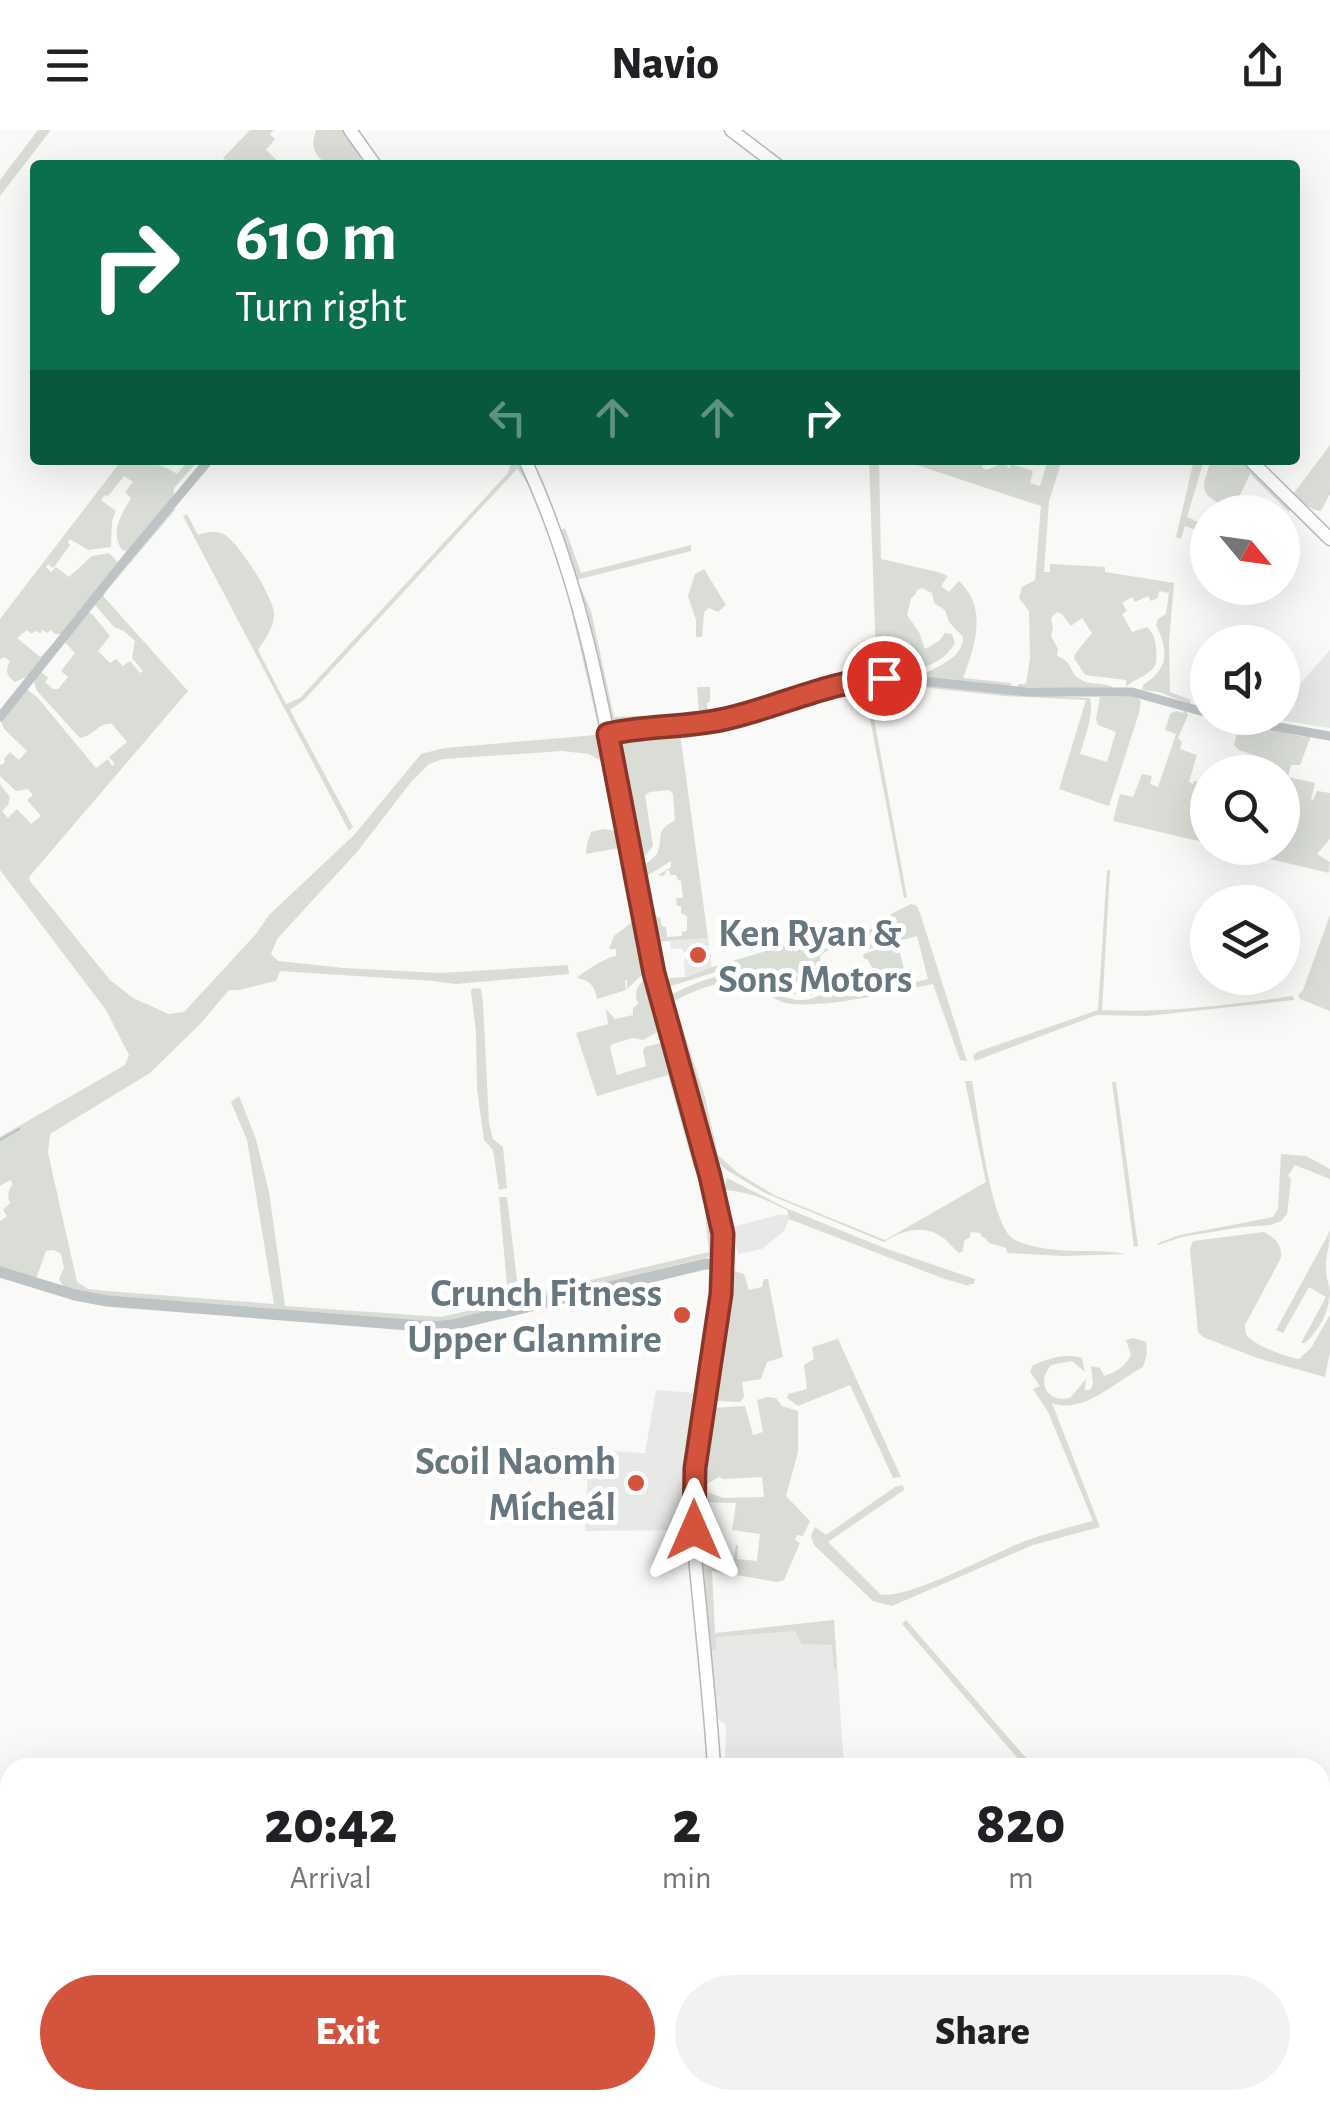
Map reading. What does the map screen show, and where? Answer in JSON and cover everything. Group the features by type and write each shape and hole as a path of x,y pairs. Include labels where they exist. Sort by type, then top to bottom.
{"main road":[{"path":"350,130 371,160"},
{"path":"730,130 770,160"},
{"path":"527,465 571,578 608,734 654,973 723,1234 721,1294 695,1468 693,1510 713,1758"},
{"path":"1255,465 1330,539"}],"street":[{"path":"0,716 205,465"},
{"path":"608,734 697,725 826,688 884,678 1038,692 1132,692 1190,708"},
{"path":"1300,731 1330,736"},
{"path":"0,1272 107,1301 434,1327 688,1268 723,1265"}],"shaded area":[{"path":"38,130 51,130 0,196 0,180"},
{"path":"250,130 274,130 270,134 275,139 266,150 277,160 223,158"},
{"path":"316,130 345,130 363,155 360,160 322,160 313,141"},
{"path":"1330,445 1330,494 1321,511 1306,505 1294,493"},
{"path":"118,465 158,465 177,474 185,465 195,465 130,550 123,551 117,531 131,498 125,492 133,482 124,476 105,495 101,500 116,511 111,547 88,550 70,539 55,566 46,567 51,572 56,567 69,577 92,556 109,553 118,562 61,634 43,630 32,634 27,630 17,638 40,657 55,642 26,677 15,682 7,673 10,661 0,658 0,619"},
{"path":"510,465 522,465 570,588 566,589 539,509 517,469 304,700 290,710 353,827 349,831 183,516 187,514 198,535 215,532 228,537 261,582 274,618 258,650 286,704 300,698 508,473"},
{"path":"869,465 879,465 881,559 948,576 941,586 949,592 959,581 974,603 976,615 975,640 963,678 1011,683 1011,687 924,678 956,655 963,637 949,622 945,610 934,603 932,593 922,588 911,598 907,615 925,649 945,633 952,634 955,643 948,652 921,668 809,689 808,685 850,674 876,656"},
{"path":"917,465 983,465 986,470 1014,465 1033,471 1030,483 1040,486 1046,465 1060,465 1049,501 1044,572 1050,572 1050,564 1105,567 1105,572 1174,583 1170,692 1190,700 1190,704 1142,690 1164,659 1156,625 1166,614 1169,593 1159,591 1158,598 1151,601 1148,596 1135,602 1132,597 1122,603 1127,611 1122,614 1132,632 1147,627 1155,639 1156,663 1146,674 1126,687 1126,680 1085,675 1074,658 1092,633 1082,618 1071,626 1057,612 1051,618 1051,636 1057,656 1084,681 1113,687 1018,687 1026,684 1030,658 1029,611 1019,598 1022,587 1035,580 1041,506"},
{"path":"1193,465 1203,465 1194,495 1190,495 1190,528 1185,526 1181,539 1176,537"},
{"path":"1209,465 1249,465 1280,495 1272,495 1250,474 1240,495 1208,495 1204,487"},
{"path":"174,507 104,597 188,691 29,877 110,980 133,998 169,1014 184,1012 269,915 354,835 421,754 445,748 596,735 599,730 568,596 571,594 587,654 624,847 586,854 591,832 616,831 603,762 589,754 562,751 443,759 429,764 357,852 277,939 271,954 278,961 344,968 440,973 568,965 569,974 456,984 280,971 276,981 229,990 150,1073 50,1134 48,1153 77,1282 88,1289 274,1304 247,1140 231,1102 239,1096 256,1139 269,1192 285,1306 441,1317 505,1302 508,1296 499,1197 507,1197 519,1297 709,1252 701,1174 693,1165 668,1075 597,1096 576,1033 608,1024 606,1009 615,1019 633,1015 638,1004 637,990 645,979 652,982 665,1028 643,1040 633,1038 610,1048 617,1075 646,1066 645,1047 670,1045 703,1163 716,1243 713,1256 442,1323 99,1296 64,1288 59,1279 64,1268 61,1254 54,1250 46,1251 36,1279 0,1267 0,1221 7,1216 3,1210 10,1203 8,1193 13,1184 10,1180 0,1186 0,1137 125,1065 129,1055 106,1010 0,870 0,784 10,797 2,811 8,818 17,809 31,824 41,816 27,800 33,795 28,789 16,791 0,776 0,765 10,752 19,760 27,751 1,721 26,689 96,768 108,759 112,766 115,764 109,757 127,742 112,724 80,738 37,691 33,679 40,671 48,678 45,682 58,689 68,677 61,671 75,653 64,641 88,612 110,636 98,651 110,663 116,659 123,666 130,661 140,673 143,671 132,658 135,641 114,627 94,604"},
{"path":"565,528 581,573 691,545 691,551 576,580 561,530"},
{"path":"704,569 726,605 718,612 709,608 704,612 702,637 696,637 696,620 688,596 695,574"},
{"path":"578,588 591,611 614,717 699,713 697,687 710,687 708,713 700,713 696,721 618,727 612,724"},
{"path":"1330,650 1330,728 1300,723 1300,684"},
{"path":"890,681 1090,698 1090,718 1080,754 1107,762 1116,732 1098,725 1100,697 1135,696 1141,701 1139,713 1109,806 1059,789 1086,700 868,686 907,897 904,898 864,687 789,703 846,687"},
{"path":"782,705 745,719 680,733 708,938 653,942 651,916 660,918 667,937 682,936 687,931 687,916 681,913 676,898 683,898 681,881 670,875 669,870 664,876 658,875 671,867 671,861 647,876 643,876 642,868 657,854 662,831 675,820 673,794 669,790 645,795 653,846 640,857 622,758 624,740 620,737"},
{"path":"1185,710 1188,715 1178,738 1182,742 1180,749 1197,755 1190,755 1190,839 1113,821 1120,794 1133,797 1142,774 1152,776 1150,784 1158,787 1176,734 1165,730 1170,714"},
{"path":"1236,735 1311,736 1300,765 1300,755 1254,755 1234,745"},
{"path":"1300,780 1315,783 1313,800 1317,791 1330,793 1330,839 1317,854 1330,862 1329,873 1295,865 1300,865"},
{"path":"1107,870 1102,1010 1174,1009 1293,996 1294,1000 1147,1016 1097,1015 975,1061 973,1056 977,1052 1098,1010"},
{"path":"911,904 920,913 967,1061 960,1060 933,984 808,1004 782,1002 735,982 704,988 674,1001 705,1097 718,1155 738,1173 774,1195 885,1240 986,1182 965,1081 972,1081 991,1189 1004,1227 1012,1238 1051,1249 1126,1254 1007,1253 1006,1248 989,1243 981,1233 971,1232 959,1253 940,1235 924,1230 908,1231 884,1242 765,1193 725,1169 713,1157 666,999 700,982 730,974 746,976 793,999 806,1000 834,992 857,995 869,988 877,976 863,954 889,946 898,946 908,984 928,979 917,936 862,951 857,936 865,928 876,930 886,925 891,914"},
{"path":"1330,915 1330,1011 1300,999 1298,995"},
{"path":"632,922 640,928 647,966 627,989 625,980 626,990 597,999 591,984 577,978 616,956 616,949 609,949 614,936"},
{"path":"863,927 856,934 854,930 831,937 834,945 820,956 820,988 812,994 790,993 732,967 671,986 663,984 670,978 686,977"},
{"name":"Ken Ryan & Sons Motors","path":"708,938 712,967 685,977 686,952 682,948 671,949 670,941"},
{"path":"473,988 481,989 483,1003 489,1123 493,1139 503,1147 507,1188 499,1190 493,1150 484,1140 477,1089"},
{"path":"1112,1082 1116,1082 1138,1246 1134,1247"},
{"path":"1281,1154 1306,1156 1330,1169 1330,1179 1295,1165 1288,1176 1291,1179 1287,1214 1281,1221 1182,1237 1158,1245 1180,1235 1273,1217 1278,1209"},
{"path":"727,1178 788,1209 975,1279 974,1284 942,1278 789,1219 787,1210 770,1202 723,1190"},
{"path":"788,1215 784,1231 762,1249 738,1254 732,1227"},
{"path":"1330,1231 1326,1266 1328,1308 1314,1333 1301,1343 1326,1297 1309,1287 1283,1333 1276,1330"},
{"path":"1264,1232 1277,1242 1281,1258 1245,1325 1246,1334 1262,1346 1299,1359 1311,1348 1330,1315 1325,1377 1257,1358 1198,1332 1190,1249 1193,1241"},
{"path":"730,1270 744,1274 749,1290 762,1287 764,1279 768,1279 783,1357 767,1362 761,1379 742,1382 744,1397 740,1402 712,1399"},
{"path":"838,1339 901,1477 893,1478 850,1385 798,1406 787,1398 788,1394 807,1389 804,1365 814,1359 812,1347"},
{"path":"1126,1340 1146,1342 1143,1367 1087,1401 1052,1403 1100,1527 1033,1545 892,1606 873,1601 814,1545 811,1536 815,1527 826,1535 903,1485 904,1490 828,1542 880,1594 892,1594 929,1584 1025,1541 1093,1521 1048,1412 1033,1389 1040,1386 1030,1372 1033,1365 1051,1358 1082,1358 1085,1372 1072,1361 1051,1365 1044,1378 1050,1395 1070,1398 1086,1379 1085,1390 1090,1390 1091,1366 1100,1368 1104,1376 1123,1366 1131,1355"},
{"name":"Scoil Naomh Mícheál","path":"656,1390 696,1393 685,1453 685,1530 585,1531 589,1450 645,1453"},
{"path":"767,1397 798,1411 798,1452 786,1496 810,1521 803,1536 797,1535 795,1540 800,1543 784,1580 712,1571 715,1633 834,1620 837,1669 832,1645 802,1644 795,1631 716,1637 716,1650 711,1651 709,1644 703,1557 706,1554 733,1563 738,1545 737,1559 757,1561 760,1534 732,1530 736,1503 699,1502 705,1499 706,1492 724,1498 764,1497 762,1477 719,1477 707,1484 708,1476 701,1472 711,1408 745,1406 753,1435 763,1432 757,1400"},
{"path":"834,1620 843,1758 725,1758 726,1725 718,1719 711,1651 716,1650 715,1634"},
{"path":"906,1620 1026,1758 1017,1758 902,1624"}],"waterway":[{"path":"0,1140 19,1129"}],"place":[{"name":"Ken Ryan & Sons Motors","path":"698,955"},
{"name":"Crunch Fitness Upper Glanmire","path":"682,1315"},
{"name":"Scoil Naomh Mícheál","path":"636,1483"}],"route":[{"path":"694,1530 695,1468 721,1294 723,1234 654,973 608,734 697,725 743,715 826,688 884,678"}]}
